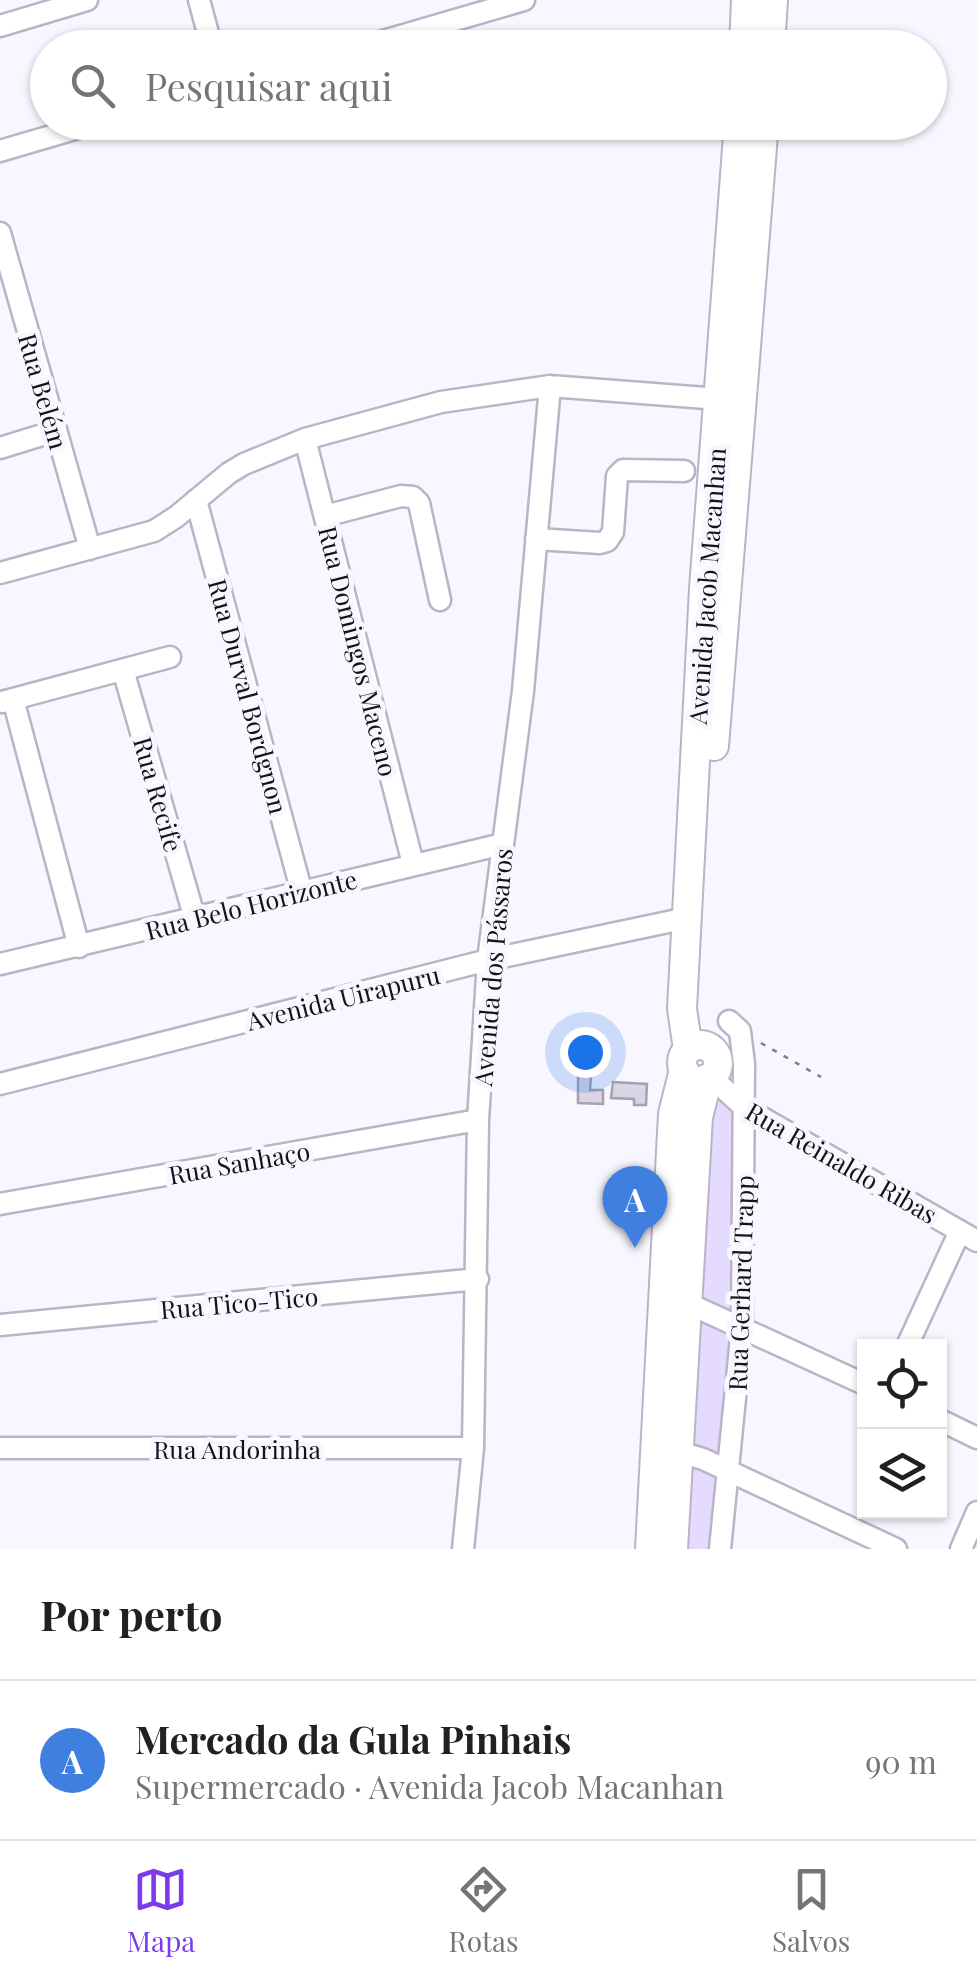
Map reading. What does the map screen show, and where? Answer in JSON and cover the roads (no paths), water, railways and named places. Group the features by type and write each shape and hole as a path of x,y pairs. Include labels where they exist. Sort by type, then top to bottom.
{"main road":[{"path":"745,30 746,0"},
{"path":"771,30 772,0"},
{"name":"Avenida Jacob Macanhan","path":"699,1064 682,1009 702,625 738,140"},
{"name":"Avenida Jacob Macanhan","path":"674,1549 680,1452 673,1114 699,1064 701,928 763,140"},
{"name":"Avenida Jacob Macanhan","path":"650,1549 676,1302"}],"street":[{"path":"0,26 87,0"},
{"path":"199,0 207,30"},
{"path":"421,30 524,0"},
{"path":"0,152 40,140"},
{"name":"Rua Belém","path":"0,232 90,549"},
{"path":"0,573 154,531 244,464 305,439 441,402 550,386 720,398"},
{"name":"Avenida dos Pássaros","path":"463,1549 473,1448 478,1120 488,960 522,692 550,386"},
{"path":"0,448 56,431"},
{"name":"Rua Domingos Maceno","path":"305,439 412,864"},
{"path":"536,539 607,541 613,532 617,476 623,470 684,471"},
{"path":"326,516 401,496 413,497 419,503 440,600"},
{"name":"Rua Durval Bordgnon","path":"196,500 302,892"},
{"path":"78,946 7,701 170,656"},
{"name":"Rua Recife","path":"124,670 196,919"},
{"name":"Rua Belo Horizonte","path":"0,964 503,844"},
{"name":"Avenida Uirapuru","path":"0,1084 488,960 687,918"},
{"name":"Rua Gerhard Trapp","path":"720,1549 742,1328 745,1108 734,1026"},
{"name":"Rua Reinaldo Ribas","path":"699,1064 745,1108 968,1236"},
{"name":"Rua Sanhaço","path":"0,1204 478,1120"},
{"path":"911,1339 968,1236"},
{"name":"Rua Tico-Tico","path":"0,1325 478,1279"},
{"path":"676,1302 857,1381"},
{"path":"947,1423 977,1438"},
{"name":"Rua Andorinha","path":"0,1448 473,1448"},
{"path":"680,1452 896,1549"},
{"path":"960,1549 977,1512"}],"place":[{"name":"Mercado da Gula Pinhais","path":"635,1248"}]}
